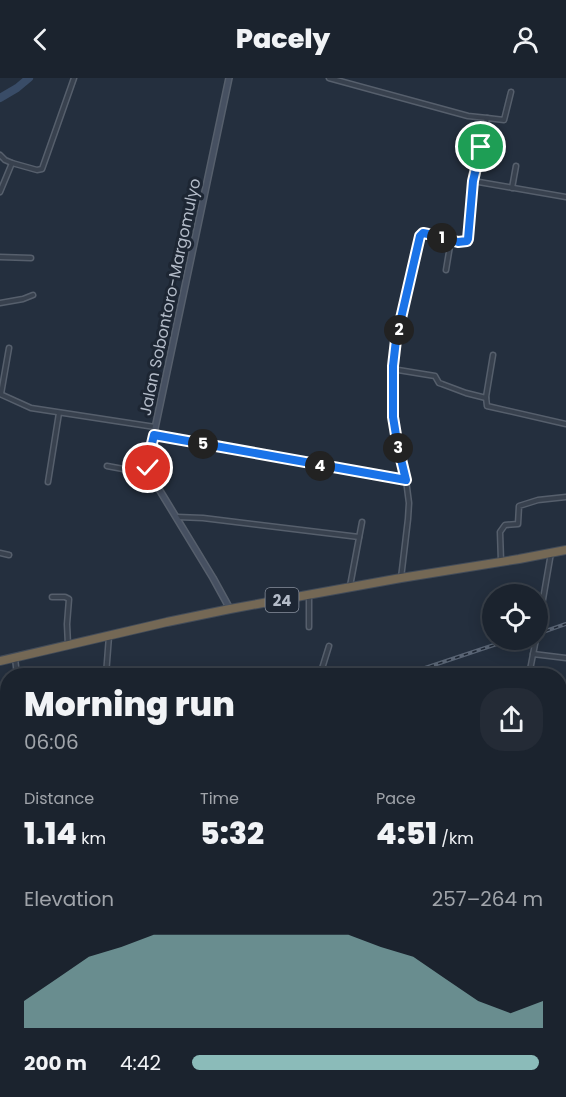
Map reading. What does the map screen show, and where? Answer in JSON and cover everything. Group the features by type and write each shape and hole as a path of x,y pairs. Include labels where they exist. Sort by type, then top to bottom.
{"highway":[{"name":"24","path":"0,661 230,609 566,550"}],"street":[{"path":"0,155 12,163 42,169 74,78"},
{"name":"Jalan Sobontoro-Margomulyo","path":"151,476 148,464 229,78"},
{"path":"329,78 468,116 504,120 511,92"},
{"path":"401,578 409,511 406,480 393,417 392,369 396,340 420,236 423,233 463,242 468,239 473,181 488,118"},
{"path":"0,192 12,163"},
{"path":"512,188 516,166"},
{"path":"473,181 566,197"},
{"path":"447,270 451,240"},
{"path":"0,256 31,258"},
{"path":"0,303 33,295"},
{"path":"9,348 1,394 27,407 156,427"},
{"path":"493,355 486,398 486,404 489,407 566,424"},
{"path":"392,369 435,376 439,383 486,398"},
{"path":"48,482 59,413"},
{"path":"154,435 406,480"},
{"path":"107,466 151,476 230,609"},
{"path":"501,562 500,532 505,525 518,524 519,506 538,500 566,497"},
{"path":"177,517 203,518 359,537"},
{"path":"350,588 362,522"},
{"path":"0,553 9,555"},
{"path":"546,584 551,553"},
{"path":"309,595 309,627"},
{"path":"52,597 69,599 68,645"},
{"path":"107,668 110,636"},
{"path":"322,668 329,646"},
{"path":"530,668 534,650"},
{"path":"533,654 566,658"},
{"path":"15,658 16,668"}],"waterway":[{"path":"0,98 29,78"}],"railway":[{"path":"548,630 566,624"},
{"path":"425,668 482,649"}],"route":[{"path":"148,468 154,435 406,480 392,406 392,374 396,340 420,236 423,233 458,242 467,241 470,235 473,181 481,147"}]}
